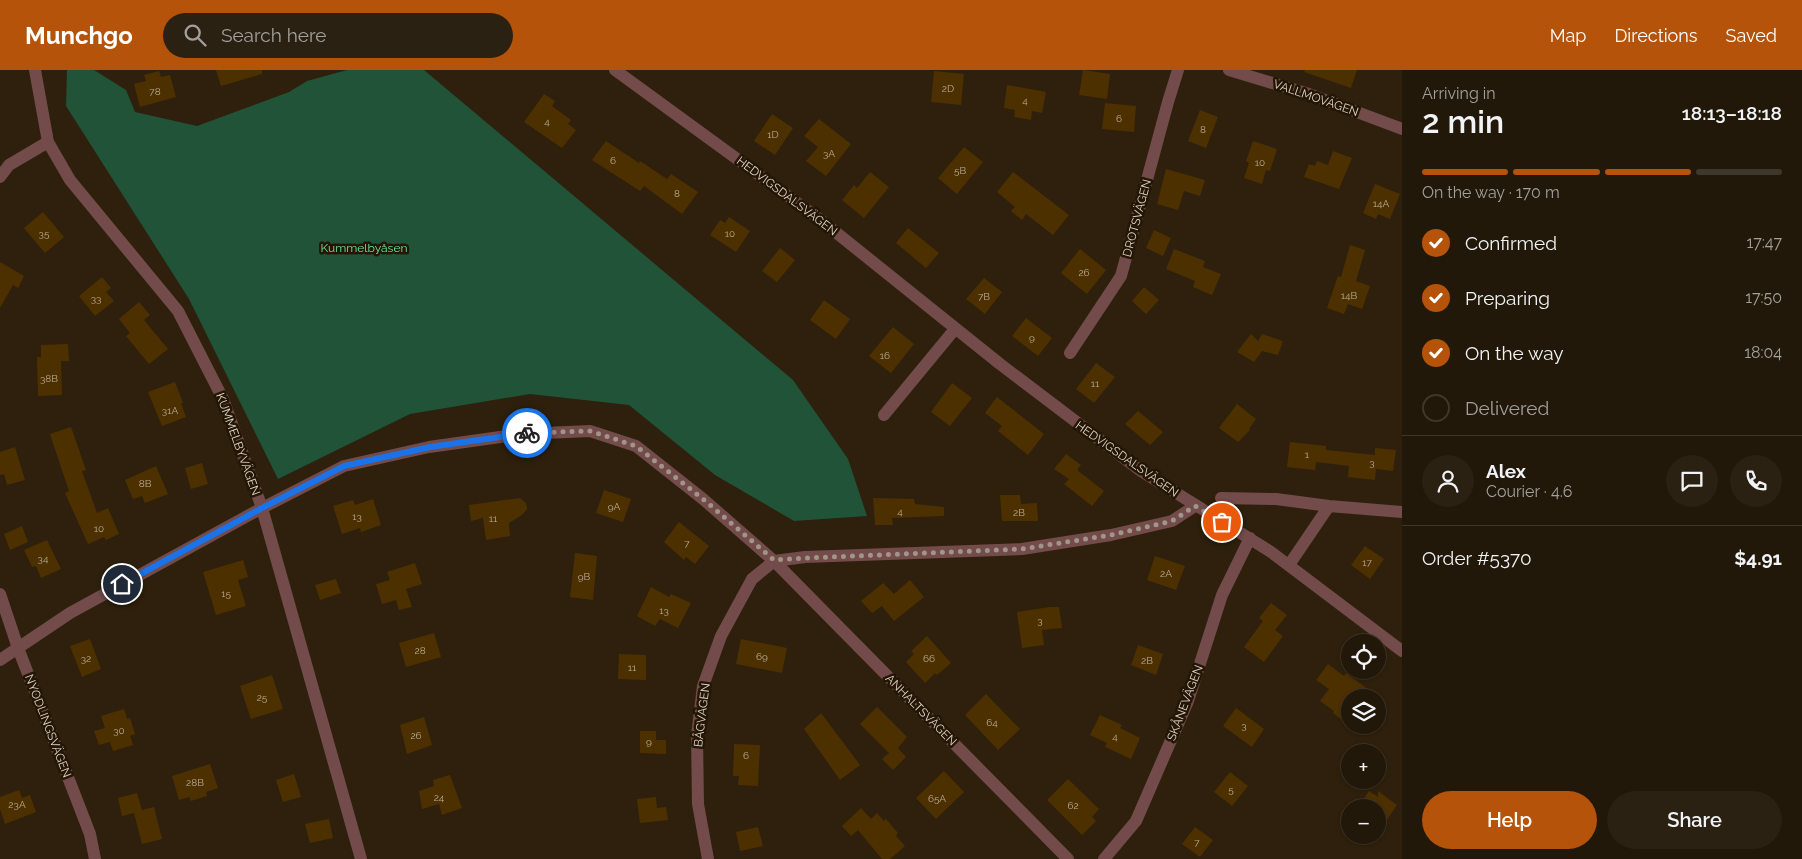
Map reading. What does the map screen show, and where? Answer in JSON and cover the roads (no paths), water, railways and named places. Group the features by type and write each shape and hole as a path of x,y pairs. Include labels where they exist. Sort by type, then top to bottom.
{"street":[{"name":"KUMMELBYVÄGEN","path":"35,70 48,142 70,180 178,311 223,398 262,508 361,859"},
{"name":"HEDVIGSDALSVÄGEN","path":"615,70 818,218 955,329 1141,471 1289,564 1402,651"},
{"name":"DROTSVÄGEN","path":"1070,354 1121,276 1178,70"},
{"name":"VALLMOVÄGEN","path":"1229,70 1309,94 1402,129"},
{"path":"0,177 9,165 48,142"},
{"path":"884,415 955,329"},
{"name":"ANHALTSVÄGEN","path":"0,660 70,613 262,508 344,466 430,447 522,434 590,431 636,446 703,499 774,560 1068,859"},
{"path":"1221,498 1276,500 1402,512"},
{"path":"774,560 1022,549 1111,535 1172,521 1195,506"},
{"path":"1289,564 1329,506"},
{"name":"SKÅNEVÄGEN","path":"1104,859 1136,820 1140,812 1188,701 1222,595 1250,538"},
{"name":"BÅGVÄGEN","path":"708,859 698,794 697,736 704,686 721,636 752,579 774,560"},
{"name":"NYODLINGSVÄGEN","path":"0,594 18,648 90,834 95,859"}],"park label":[{"name":"Kummelbyåsen","path":"364,248"}]}
